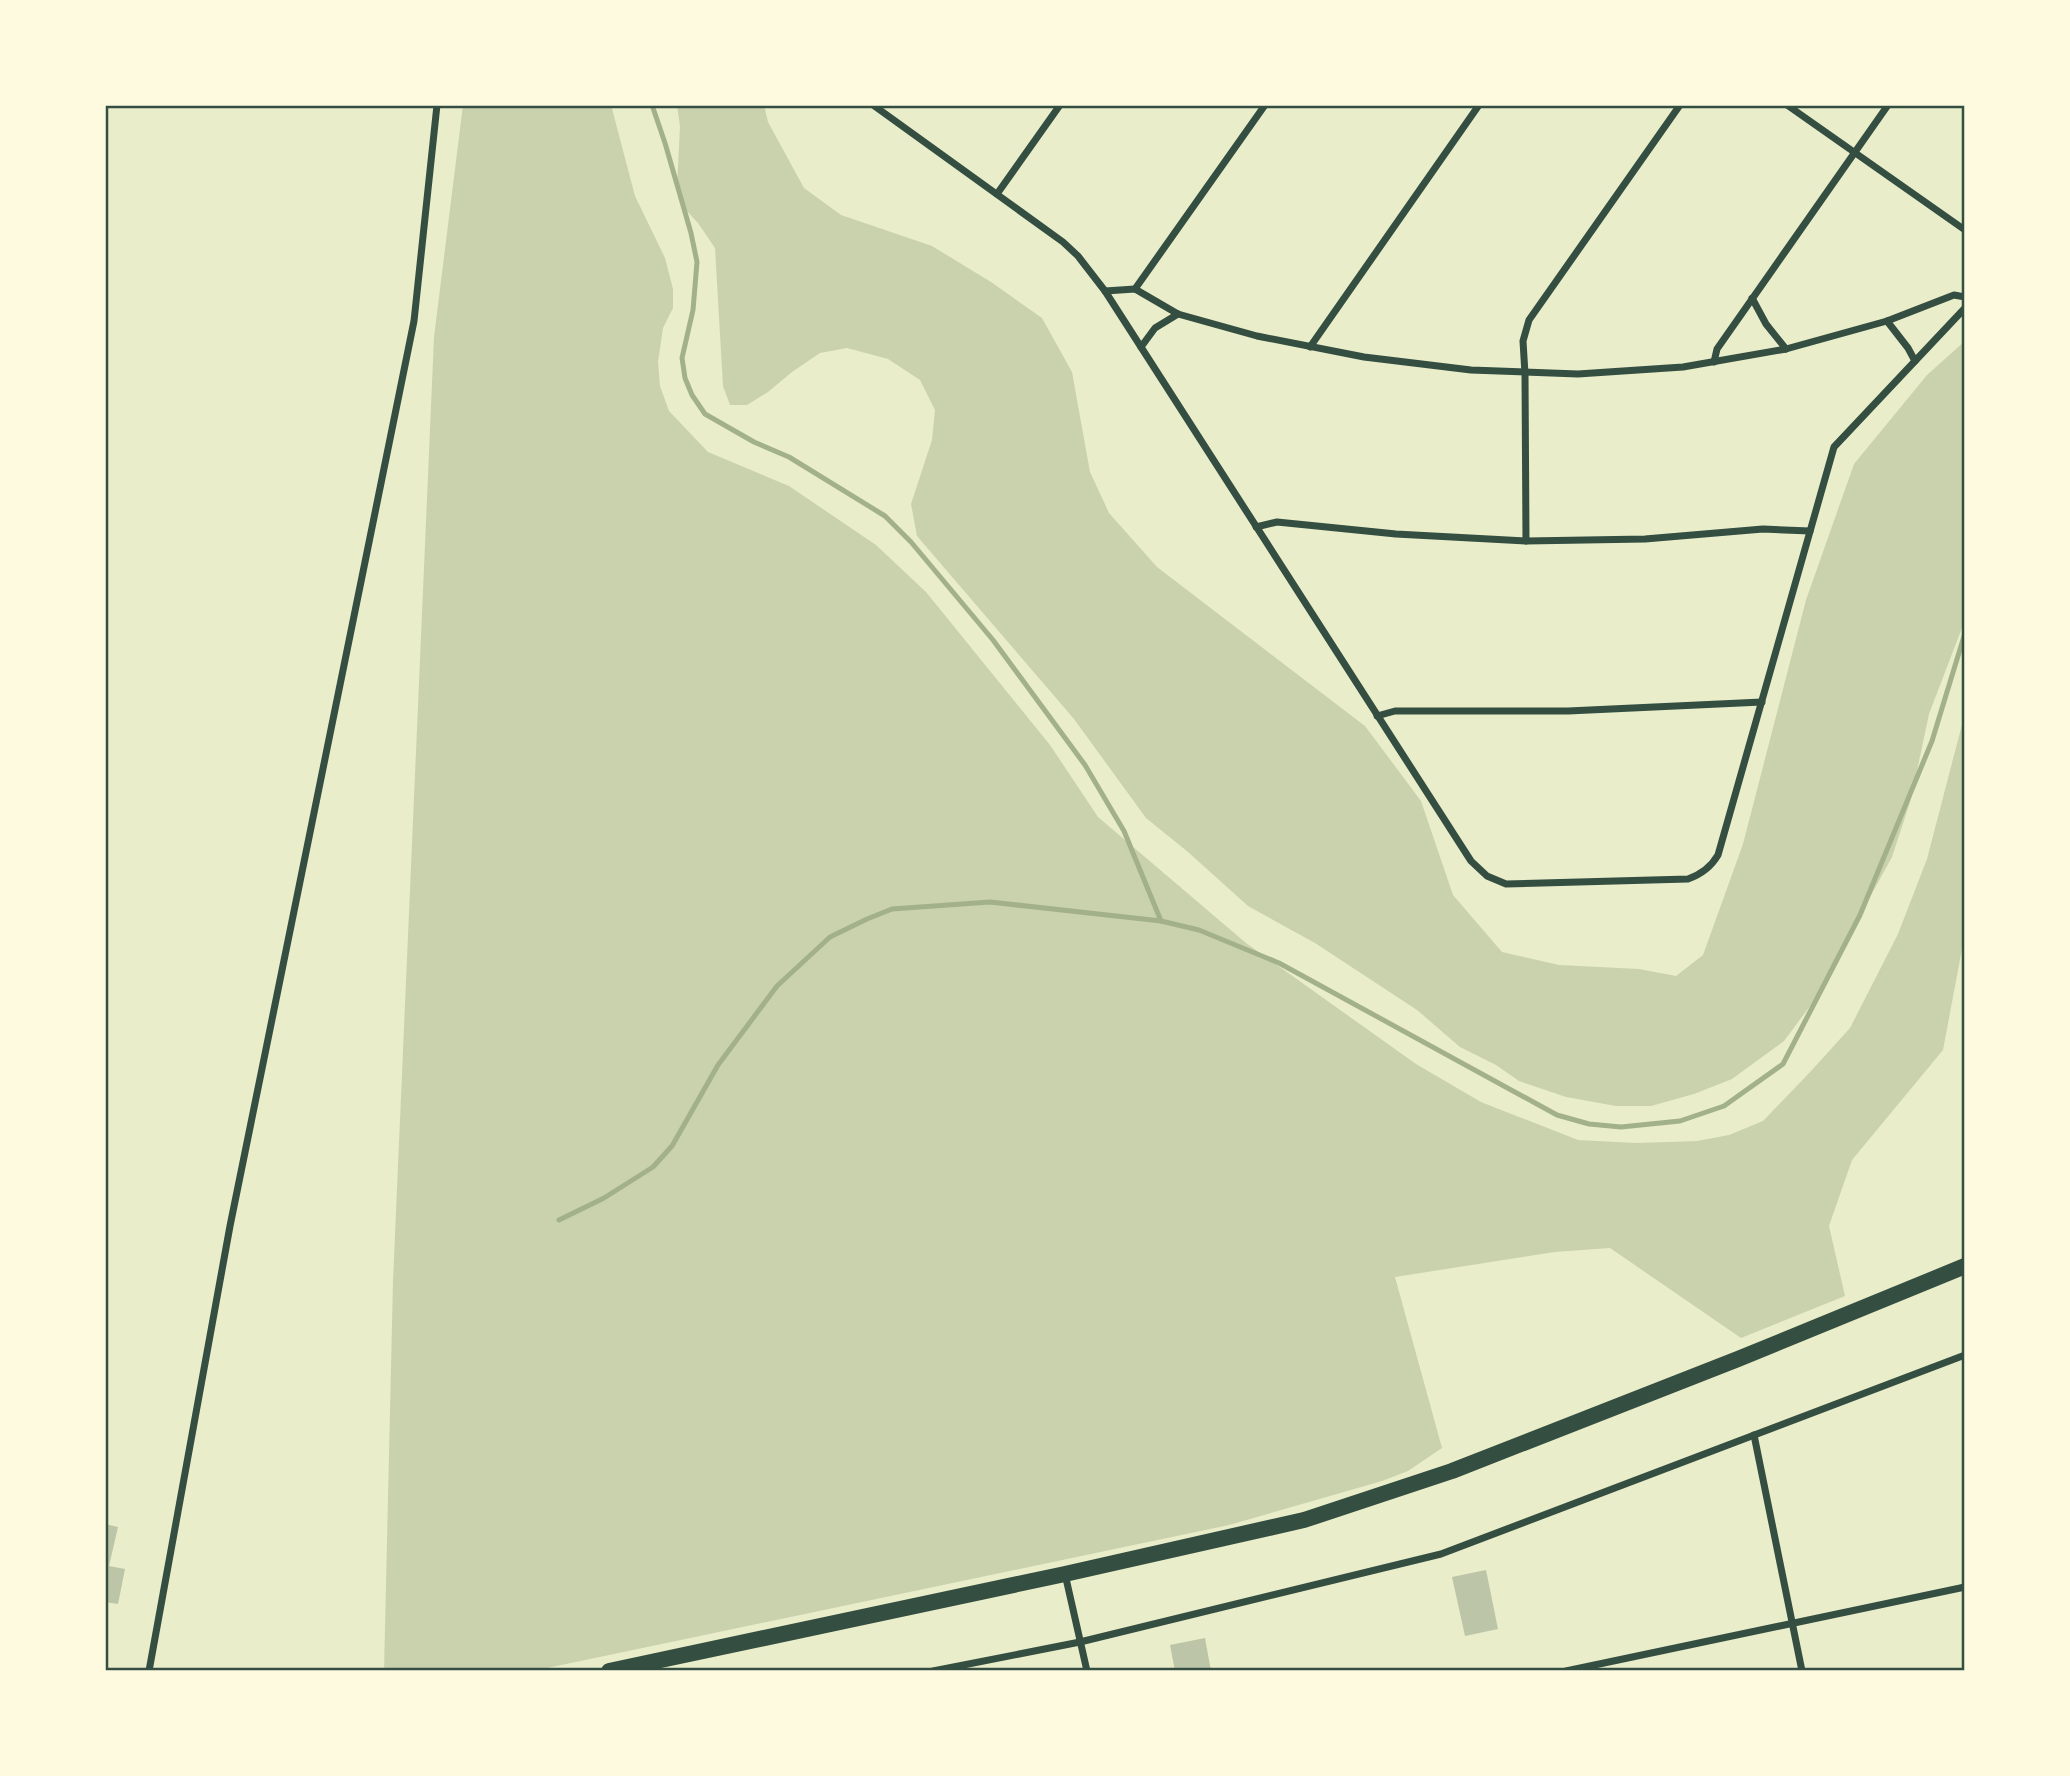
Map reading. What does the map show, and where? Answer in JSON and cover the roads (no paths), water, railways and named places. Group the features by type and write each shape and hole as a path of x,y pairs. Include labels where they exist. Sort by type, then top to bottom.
{"main road":[{"path":"609,1671 1304,1520 1452,1471 1738,1359 1965,1266"}],"street":[{"path":"149,1671 230,1226 414,321 438,105"},
{"path":"873,105 1071,249 1105,291 1471,862 1487,876 1506,884 1688,878 1697,876 1713,863 1718,855 1834,447 1965,308"},
{"path":"997,194 1060,105"},
{"path":"1135,289 1265,105"},
{"path":"1310,347 1479,105"},
{"path":"1526,541 1523,341 1529,320 1680,105"},
{"path":"1787,105 1965,230"},
{"path":"1714,362 1717,348 1888,105"},
{"path":"1105,291 1135,289 1178,314 1257,336 1310,347 1417,365 1525,374 1630,372 1714,362 1786,349 1887,321 1954,295 1965,297"},
{"path":"1752,299 1766,324 1786,349"},
{"path":"1141,347 1155,328 1178,314"},
{"path":"1887,321 1915,361"},
{"path":"1256,527 1277,522 1396,534 1526,541 1645,539 1763,528 1810,531"},
{"path":"1377,716 1395,711 1568,711 1762,702"},
{"path":"933,1671 1080,1642 1441,1555 1965,1355"},
{"path":"1754,1435 1802,1671"},
{"path":"1065,1574 1087,1671"},
{"path":"1566,1671 1965,1587"}],"waterway":[{"path":"652,105 691,233 697,262 693,310 682,358 685,378 692,395 705,414 754,442 789,457 885,516 911,542 993,640 1085,765 1124,831 1161,921"},
{"path":"559,1220 604,1198 653,1167 672,1146 718,1065 777,986 830,937 892,909 990,902 1161,921 1199,930 1279,963 1557,1115 1589,1124 1621,1127 1680,1121 1724,1106 1783,1064 1860,915 1932,741 1965,633"}]}
